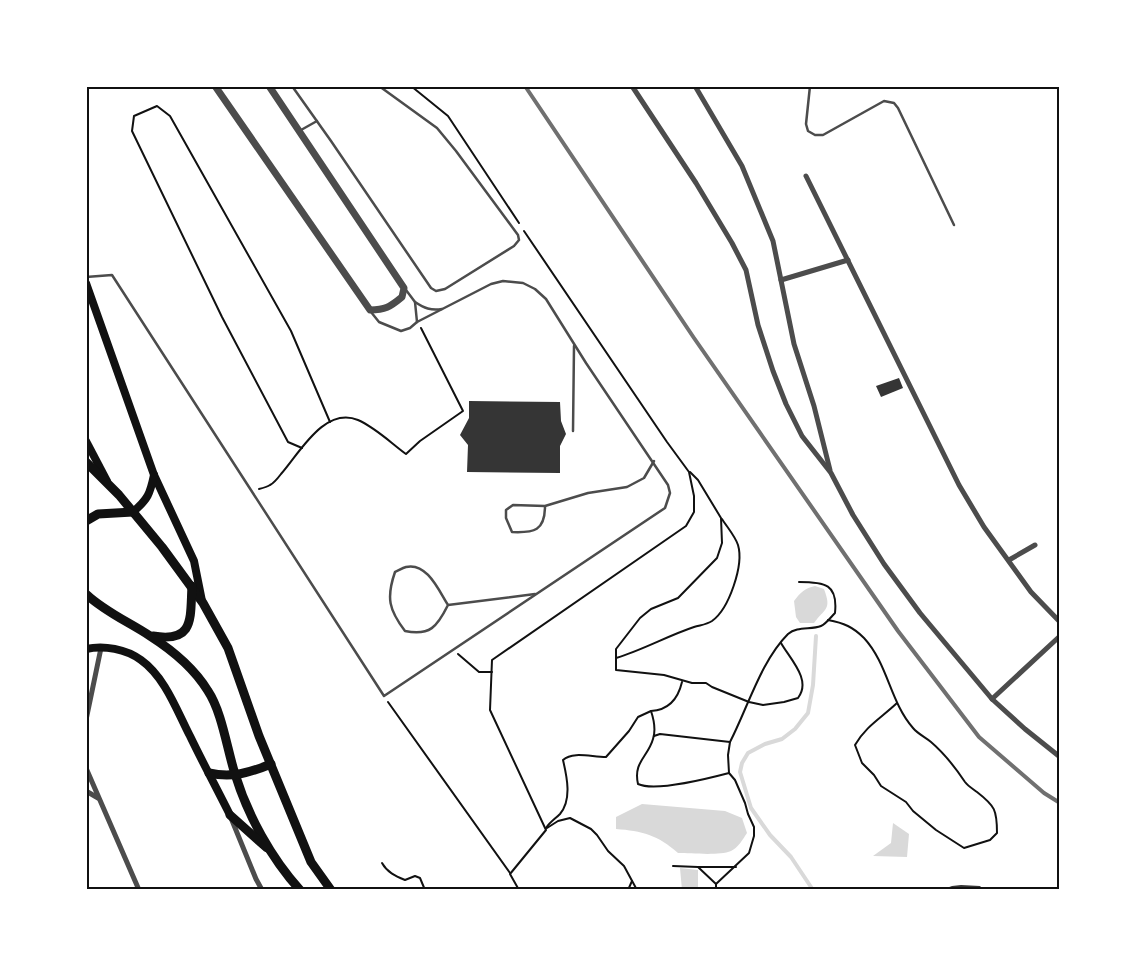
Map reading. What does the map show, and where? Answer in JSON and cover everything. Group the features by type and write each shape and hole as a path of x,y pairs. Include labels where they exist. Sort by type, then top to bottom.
{"main road":[{"path":"86,283 154,475 194,562 203,604"},
{"path":"86,441 110,485"},
{"path":"86,462 110,485 133,512 192,586 203,604 228,648 259,736 311,862 331,890"},
{"path":"86,521 98,514 133,512 146,500 154,475"},
{"path":"150,636 173,638 180,635 186,628 190,620 192,586"},
{"path":"86,594 98,605 150,636 184,662 198,677 215,705 235,776 247,805 270,850 285,874 300,890"},
{"path":"88,647 117,650 131,654 142,660 150,668 162,682 174,703 230,815 270,850"},
{"path":"209,773 235,776 250,773 271,764"}],"street":[{"path":"215,86 370,310 382,310 391,306 402,297 404,288 269,86"},
{"path":"632,86 696,183 746,270 758,325 786,404 802,436 831,473 853,515 884,564 920,613 992,699 1060,758"},
{"path":"695,86 742,166 772,241 794,344 814,406 831,473"},
{"path":"806,176 959,485 984,527 1031,592 1060,622"},
{"path":"781,280 848,260"},
{"path":"1009,560 1035,545"},
{"path":"992,699 1060,636"},
{"path":"86,720 101,648"},
{"path":"86,768 139,890"},
{"path":"86,791 99,798"},
{"path":"230,815 262,890"}],"lane":[{"path":"292,86 431,288 436,291 445,290 514,246 519,240 518,235 456,150 437,128 380,86"},
{"path":"810,86 806,124 808,131 815,135 823,135 884,101 894,103 954,225"},
{"path":"298,131 317,121"},
{"path":"86,278 112,274 384,696 665,508 670,493 668,485 654,461 574,344 546,299 535,289 523,283 503,281 491,284 462,297 448,307 401,331 379,322 370,310"},
{"path":"404,288 415,302 424,308 436,310 448,307"},
{"path":"415,302 417,322"},
{"path":"573,431 574,344"},
{"path":"545,506 543,522 538,529 533,532 512,532 506,518 506,510 513,505 545,506 588,493 626,487 644,478 654,461"},
{"path":"406,567 420,568 432,579 448,605 439,623 427,632 415,633 405,631 394,617 390,604 390,586 395,572 406,567"},
{"path":"448,605 537,594"}],"path":[{"path":"411,86 448,116 519,222"},
{"path":"302,448 288,442 222,317 132,131 134,116 157,106 170,116 291,331 330,422"},
{"path":"524,231 667,442 689,472 698,480 738,545 739,556 733,587 719,615 710,623 694,627 616,658"},
{"path":"252,491 271,485 292,463 307,440 330,422 345,418 357,420 406,454 420,440 463,411 417,322"},
{"path":"546,830 490,710 492,660 686,526 694,512 694,496 689,472"},
{"path":"721,518 722,543 717,558 678,598 651,609 640,618 616,650 616,670 664,675 682,681 706,683 749,702 763,705 784,702 794,700 802,693 803,687 800,673 780,644"},
{"path":"716,884 749,853 754,836 754,827 736,780 729,773 728,754 730,742 765,666 780,644 795,629 815,628 824,625 835,613 834,594 829,586 822,582 799,582"},
{"path":"828,620 845,623 856,630 866,641 879,658 897,703 913,729 932,743 960,772 966,782 988,800 997,813 997,833 990,840 964,848 953,842 913,811 906,802 881,786 874,775 862,763 855,745 877,719 897,703"},
{"path":"451,651 460,654 479,672 492,672"},
{"path":"510,874 559,814 566,802 566,776 563,760 568,756 576,754 606,757 622,740 638,717 651,711 666,708 677,698 682,681"},
{"path":"384,696 510,874 519,890"},
{"path":"651,711 654,722 654,736 648,751 638,766 638,784 645,787 684,783 729,773"},
{"path":"654,736 660,734 730,742"},
{"path":"546,830 558,821 570,818 591,829 608,851 624,866 637,890"},
{"path":"382,863 390,873 404,880 415,876 420,878 425,890"},
{"path":"673,866 736,867"},
{"path":"698,867 716,884 716,890"},
{"path":"628,890 632,882"}],"shaded area":[{"path":"815,586 824,589 827,601 826,608 814,623 800,623 796,617 794,601 803,591"},
{"path":"642,804 725,811 742,818 747,833 736,848 726,853 678,853 664,842 649,835 616,829 616,817"},
{"path":"893,823 909,834 907,857 873,856 891,843"},
{"path":"680,868 698,870 698,890 682,890"}],"building":[{"path":"899,378 903,388 881,397 876,386"},
{"path":"469,401 560,402 561,421 566,434 560,446 560,473 467,472 468,445 460,435 469,418"},
{"path":"961,885 980,886 984,890 941,890"}],"waterway":[{"path":"813,890 791,857 770,835 751,808 740,772 742,763 748,753 765,744 782,739 795,729 808,713 813,685 816,636"}],"railway":[{"path":"525,86 694,338 898,631 979,737 1044,793 1060,803"}]}
